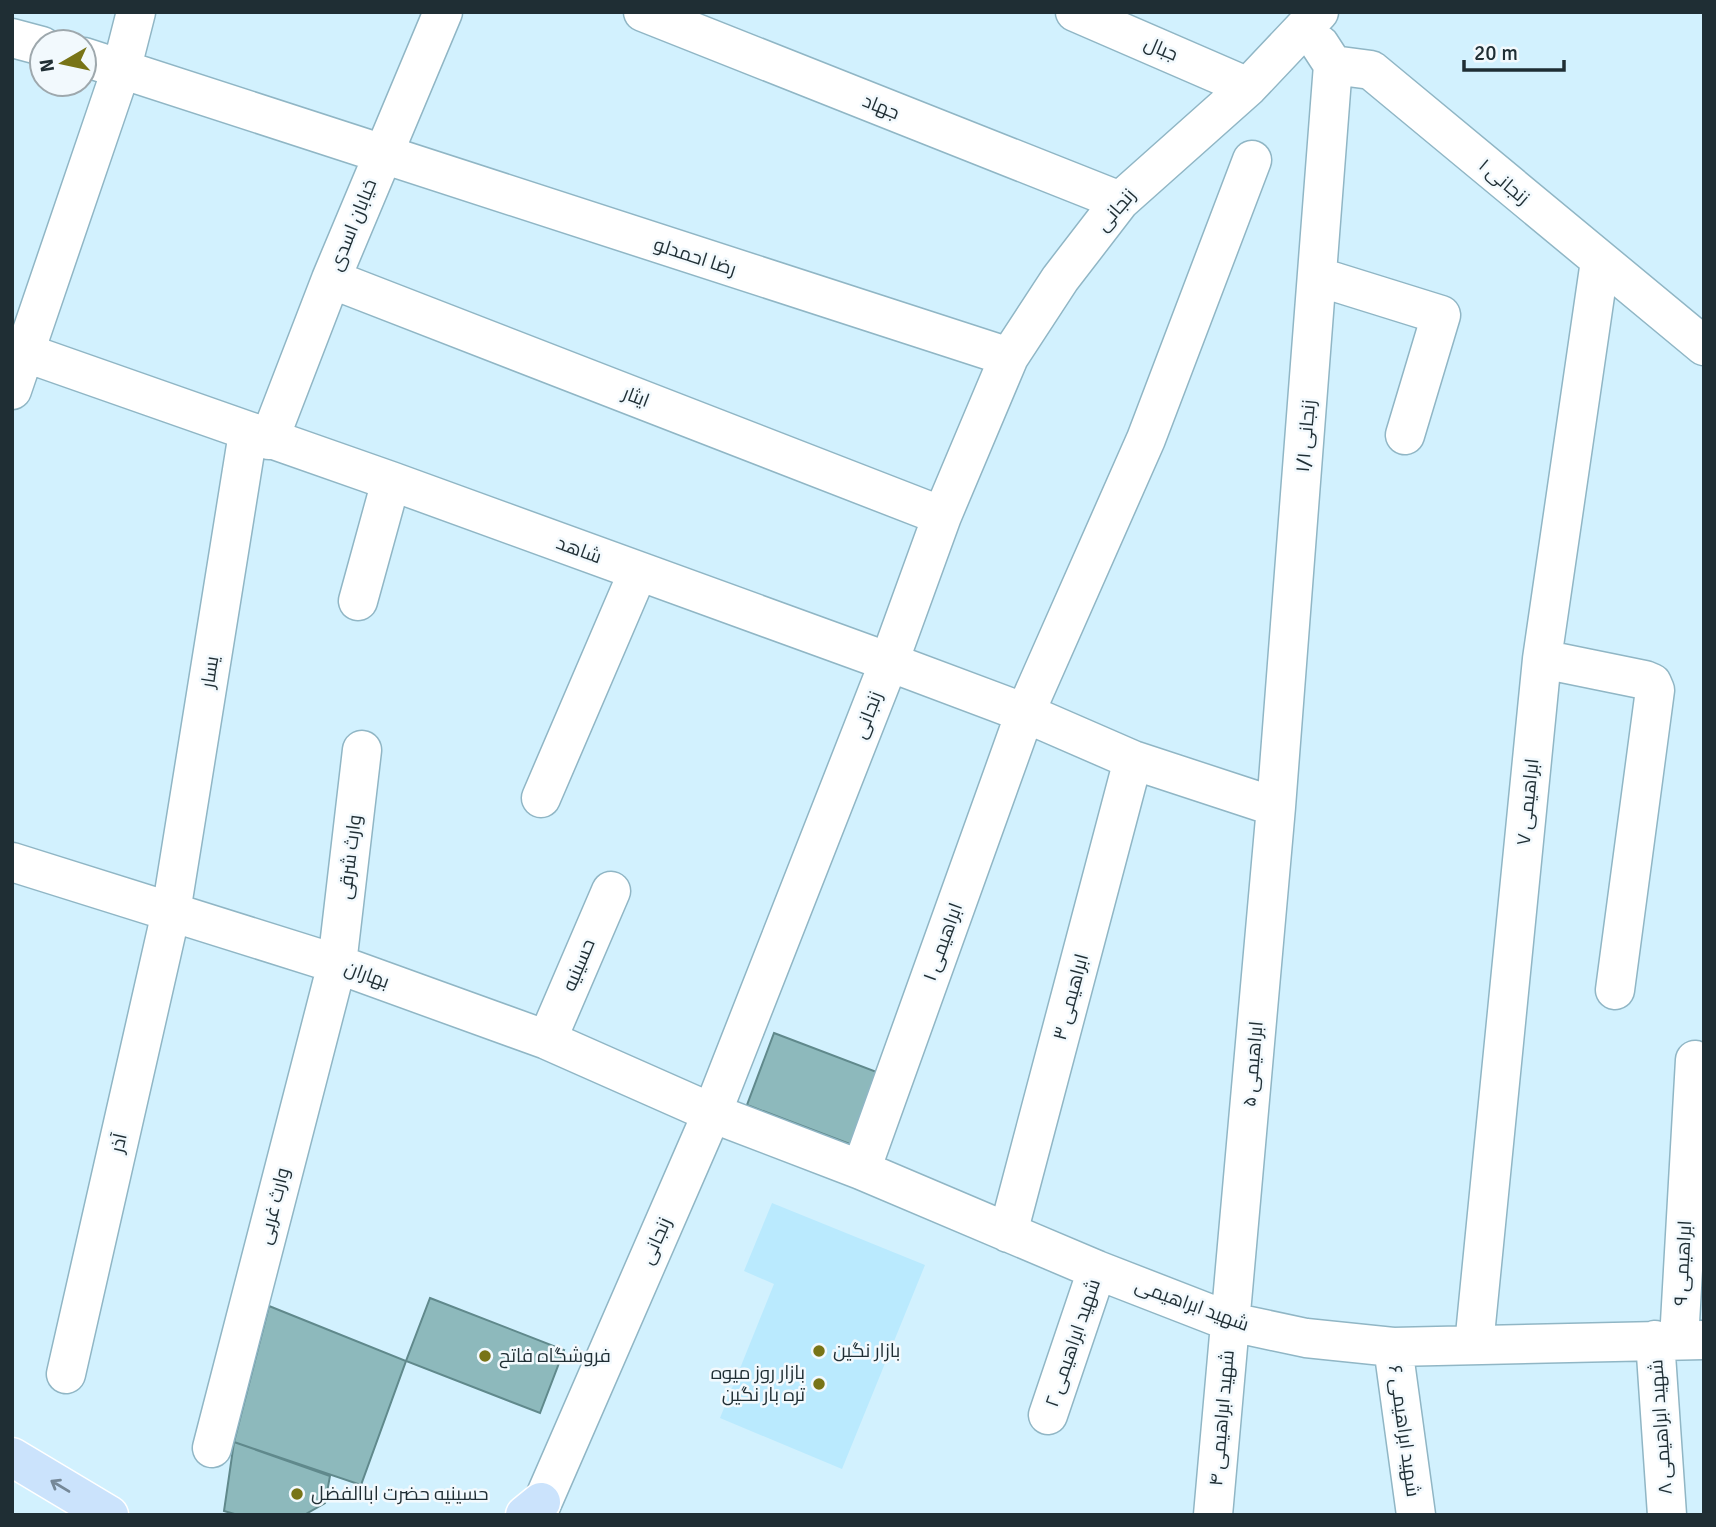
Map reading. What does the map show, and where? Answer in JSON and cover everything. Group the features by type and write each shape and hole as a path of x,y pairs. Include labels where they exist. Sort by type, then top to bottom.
{"main road":[{"path":"12,1457 109,1515"}],"street":[{"path":"12,390 18,350 122,67 136,12"},
{"name":"خیابان اسدی","path":"258,436 331,279 443,12"},
{"name":"جهاد","path":"643,12 1120,201"},
{"name":"جبال","path":"1075,12 1248,87"},
{"path":"1314,19 1333,65"},
{"name":"زنجانی","path":"535,1512 712,1113 889,662 942,516 1009,357 1060,279 1120,201 1248,87 1314,19"},
{"name":"رضا احمدلو","path":"98,61 381,156 1009,357"},
{"name":"زنجانی ۱","path":"1333,65 1371,69 1704,346"},
{"name":"زنجانی ۱/۱","path":"1276,807 1319,277 1333,65"},
{"name":"ابراهیمی ۱","path":"861,1170 1025,713 1146,439 1252,160"},
{"name":"ابراهیمی ۷","path":"1474,1345 1542,659 1600,261"},
{"path":"1319,277 1441,316 1405,435"},
{"name":"ایثار","path":"331,279 942,516"},
{"name":"شاهد","path":"18,350 391,481 889,662 1025,713 1133,760 1276,807"},
{"name":"یسار","path":"171,912 258,436"},
{"path":"359,601 391,481"},
{"path":"541,798 638,572"},
{"path":"1542,659 1645,680 1652,683 1655,690 1615,990"},
{"name":"وارث شرقی","path":"337,964 362,750"},
{"name":"ابراهیمی ۳","path":"1008,1233 1133,760"},
{"name":"ابراهیمی ۵","path":"1231,1322 1276,807"},
{"name":"بهاران","path":"12,863 337,964 547,1040 712,1113"},
{"name":"حسینیه","path":"547,1040 611,891"},
{"name":"آذر","path":"66,1374 171,912"},
{"name":"وارث غربی","path":"212,1448 337,964"},
{"name":"ابراهیمی ۹","path":"1679,1340 1695,1060"},
{"name":"شهید ابراهیمی","path":"712,1113 861,1170 1097,1270 1231,1322 1306,1338 1393,1347 1679,1340"},
{"name":"شهید ابراهیمی ۲","path":"1048,1415 1097,1270"},
{"name":"شهید ابراهیمی ۴","path":"1213,1515 1231,1322"},
{"name":"شهید ابراهیمی ۸","path":"1667,1515 1679,1340"},
{"name":"شهید ابراهیمی ۶","path":"1393,1347 1416,1515"}],"shaded area":[{"name":"بازار نگین","path":"772,1203 925,1265 842,1469 720,1418 774,1284 744,1271"}],"building":[{"path":"774,1033 882,1074 855,1146 747,1105"},
{"name":"فروشگاه فاتح","path":"430,1298 564,1350 540,1413 406,1361"},
{"path":"269,1306 406,1361 361,1485 234,1442"},
{"name":"حسینیه حضرت اباالفضل","path":"234,1442 330,1476 325,1503 304,1515 238,1515 224,1511"}],"place":[{"name":"بازار نگین","path":"819,1351"},
{"name":"فروشگاه فاتح","path":"485,1356"},
{"name":"بازار روز میوه تره بار نگین","path":"819,1384"},
{"name":"حسینیه حضرت اباالفضل","path":"297,1494"}]}
